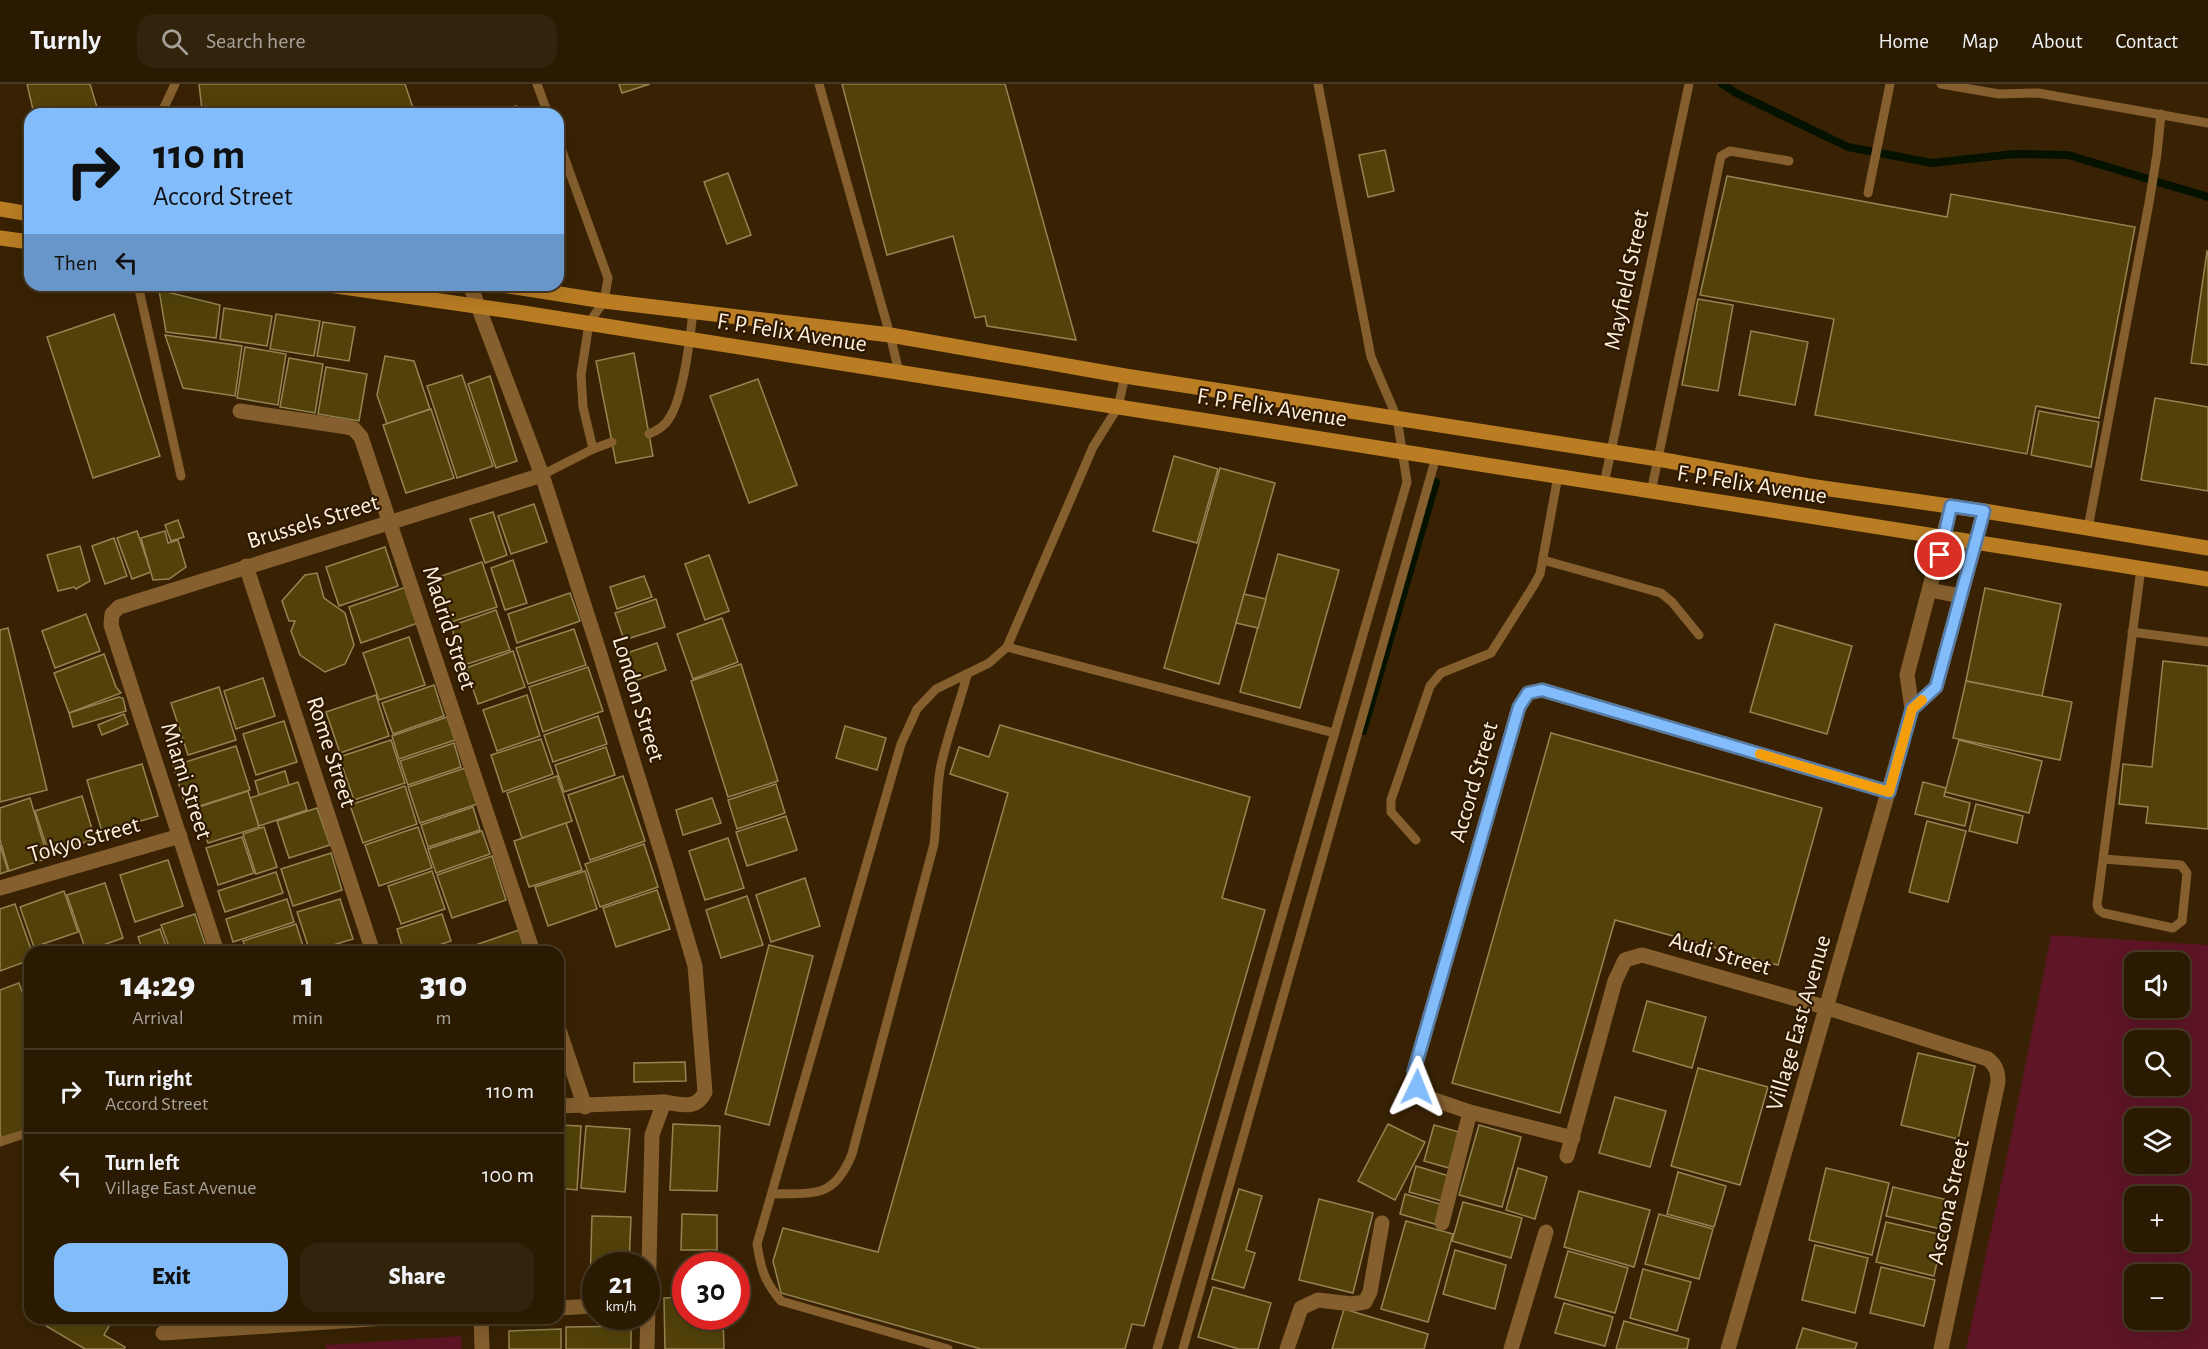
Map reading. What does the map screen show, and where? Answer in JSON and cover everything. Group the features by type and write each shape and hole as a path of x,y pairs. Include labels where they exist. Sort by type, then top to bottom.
{"main road":[{"path":"0,209 24,213"},
{"path":"0,238 24,241"},
{"name":"F. P. Felix Avenue","path":"370,291 589,323 2208,579"},
{"name":"F. P. Felix Avenue","path":"540,291 604,301 890,335 1125,376 2208,548"}],"street":[{"name":"London Street","path":"472,291 542,475 598,648 695,966 705,1092 700,1101 692,1106 664,1102"},
{"name":"Madrid Street","path":"240,411 354,429 361,437 531,946"},
{"name":"Brussels Street","path":"111,625 112,615 119,607 542,475"},
{"name":"Village East Avenue","path":"1728,1349 1806,1072 1828,1008 1912,709 1907,675 1951,506"},
{"path":"1912,709 1936,687 1984,511"},
{"name":"Rome Street","path":"246,566 371,946"},
{"path":"1930,590 1960,596"},
{"name":"Miami Street","path":"111,625 215,946"},
{"name":"Accord Street","path":"1573,1138 1470,1112 1429,1098 1417,1087 1414,1071 1519,707 1528,693 1542,690 1889,792"},
{"name":"Tokyo Street","path":"0,888 180,836"},
{"name":"Audi Street","path":"1568,1156 1615,981 1626,960 1642,955 1828,1008 1979,1055 1995,1065"},
{"path":"564,1045 585,1107"},
{"name":"Ascona Street","path":"1941,1349 1998,1082 1995,1065"},
{"path":"564,1106 664,1102 652,1135 649,1252"},
{"path":"1442,1223 1470,1112"},
{"path":"1287,1349 1301,1308 1318,1300 1352,1304 1365,1302 1370,1292 1382,1223"},
{"path":"1511,1349 1546,1232"},
{"path":"564,1308 582,1307"},
{"path":"163,1333 297,1324"},
{"path":"482,1324 483,1349"},
{"path":"647,1330 647,1349"}],"lane":[{"path":"164,108 175,84"},
{"path":"537,84 546,108"},
{"path":"819,84 899,372"},
{"path":"1157,1349 1407,482 1397,418 1371,357 1318,84"},
{"name":"Mayfield Street","path":"1604,484 1689,84"},
{"path":"1868,193 1890,84"},
{"path":"1941,84 1999,94 2038,93 2208,123"},
{"path":"2088,528 2149,203 2161,114"},
{"path":"1651,492 1721,156 1730,151 1789,161"},
{"path":"564,157 608,278 604,301 589,323 581,375 587,430 593,449"},
{"path":"139,291 181,476"},
{"path":"649,434 658,430 671,416 690,340 693,311"},
{"path":"948,1349 781,1301 768,1286 761,1269 757,1244 901,744 917,709 936,689 989,663 1007,647 1093,447 1118,407 1125,376"},
{"path":"542,475 612,442"},
{"path":"1183,1349 1436,457"},
{"path":"1416,840 1391,812 1391,800 1430,686 1441,673 1485,657 1496,648 1540,574 1558,476"},
{"path":"1543,560 1661,593 1672,602 1699,635"},
{"path":"2104,859 2181,865 2187,873 2182,921 2173,928 2103,913 2098,910 2097,904 2141,568"},
{"path":"2132,632 2208,642"},
{"path":"1007,647 1334,733"},
{"path":"772,1194 813,1193 828,1188 839,1180 852,1154 934,844 941,766 967,675"},
{"path":"0,1142 24,1134"}],"shaded area":[{"path":"2051,935 2208,945 2208,1349 1966,1349"},
{"path":"461,1336 462,1349 326,1349 326,1345"}],"building":[{"path":"27,84 90,84 97,108 33,108"},
{"path":"199,84 405,84 413,108 202,108"},
{"path":"619,84 650,84 622,93"},
{"path":"842,84 1005,84 1076,340 987,326 985,316 975,318 953,236 887,255"},
{"path":"1385,150 1394,191 1368,197 1359,155"},
{"path":"728,173 751,235 727,244 704,182"},
{"path":"1727,176 1947,217 1951,194 2135,227 2099,418 2036,406 2027,454 1815,415 1834,319 1700,295"},
{"path":"2208,252 2208,365 2191,363"},
{"path":"159,291 220,305 216,338 166,332"},
{"path":"1698,299 1733,305 1718,391 1682,385"},
{"path":"224,308 272,316 267,346 220,339"},
{"path":"114,314 160,456 93,478 47,337"},
{"path":"276,314 320,321 314,356 270,349"},
{"path":"323,322 355,327 349,361 317,356"},
{"path":"1751,331 1808,342 1795,405 1739,395"},
{"path":"165,335 242,346 235,396 183,388"},
{"path":"245,347 286,354 278,405 237,398"},
{"path":"634,353 653,456 616,463 596,361"},
{"path":"385,356 414,361 430,409 387,424 377,395"},
{"path":"289,358 323,364 315,413 280,407"},
{"path":"326,367 367,374 359,421 318,414"},
{"path":"462,375 493,466 457,478 427,386"},
{"path":"490,376 517,461 496,468 468,384"},
{"path":"758,379 797,485 749,503 710,396"},
{"path":"2155,398 2208,407 2208,491 2141,480"},
{"path":"431,409 454,478 406,493 383,425"},
{"path":"2039,411 2099,422 2091,467 2031,455"},
{"path":"1174,456 1218,469 1197,543 1153,531"},
{"path":"1220,468 1275,483 1219,684 1164,668"},
{"path":"534,504 547,542 511,554 498,516"},
{"path":"493,512 507,555 485,563 470,519"},
{"path":"178,520 184,537 171,541 165,525"},
{"path":"137,531 151,572 132,579 117,538"},
{"path":"165,531 168,543 178,540 186,567 169,579 153,580 141,538"},
{"path":"114,538 127,576 105,584 92,546"},
{"path":"80,546 90,581 76,589 74,587 58,591 47,555"},
{"path":"385,547 398,586 339,606 326,567"},
{"path":"1278,554 1339,570 1300,708 1240,692"},
{"path":"709,555 729,611 705,620 685,564"},
{"path":"513,560 527,603 505,610 491,568"},
{"path":"482,562 497,607 448,623 433,579"},
{"path":"317,573 324,598 345,613 354,645 345,664 325,672 300,655 291,631 295,621 289,621 282,601 305,575"},
{"path":"644,576 652,597 617,609 610,587"},
{"path":"406,587 418,623 361,643 349,607"},
{"path":"1985,588 2061,604 2042,696 1966,681"},
{"path":"570,593 580,621 517,643 508,614"},
{"path":"1244,594 1266,599 1258,628 1236,623"},
{"path":"656,599 665,627 624,640 615,613"},
{"path":"496,610 510,650 464,665 451,626"},
{"path":"86,614 100,651 55,668 42,631"},
{"path":"722,618 738,662 693,679 677,634"},
{"path":"1775,624 1852,646 1827,734 1750,712"},
{"path":"8,628 47,790 0,802 0,630"},
{"path":"574,629 586,665 528,684 516,648"},
{"path":"409,637 425,685 379,700 363,653"},
{"path":"657,643 666,670 634,681 624,654"},
{"path":"513,651 525,687 478,704 466,668"},
{"path":"104,654 116,687 121,693 69,713 54,673"},
{"path":"2163,661 2208,666 2208,829 2146,823 2148,807 2119,804 2123,764 2152,767"},
{"path":"741,664 778,781 728,797 691,681"},
{"path":"588,667 603,711 543,732 529,687"},
{"path":"263,678 275,716 236,729 224,691"},
{"path":"1966,681 2072,702 2060,760 1953,738"},
{"path":"434,685 444,716 393,734 382,703"},
{"path":"219,687 236,740 188,755 171,703"},
{"path":"376,695 389,736 340,753 326,712"},
{"path":"527,695 540,736 497,751 483,710"},
{"path":"119,697 123,698 126,711 73,727 69,713"},
{"path":"124,714 128,724 102,735 98,725"},
{"path":"598,716 607,744 553,762 544,735"},
{"path":"447,717 455,740 399,759 392,736"},
{"path":"284,721 297,762 256,775 243,734"},
{"path":"1000,725 1250,797 1222,898 1265,910 1144,1326 1132,1324 1125,1349 981,1349 781,1293 773,1261 783,1228 878,1252 1008,793 950,774 959,747 989,757"},
{"path":"845,726 886,738 877,770 836,758"},
{"path":"1551,733 1822,808 1778,965 1615,920 1560,1113 1452,1083"},
{"path":"541,739 553,774 503,792 491,755"},
{"path":"391,740 405,783 354,800 339,757"},
{"path":"1959,740 2042,761 2029,813 1945,792"},
{"path":"454,743 461,767 408,785 400,761"},
{"path":"236,746 250,790 187,810 173,766"},
{"path":"606,747 615,775 564,792 555,765"},
{"path":"142,764 158,816 102,832 87,780"},
{"path":"465,768 477,804 420,823 408,787"},
{"path":"285,771 289,785 259,795 255,781"},
{"path":"557,776 572,821 522,838 507,793"},
{"path":"623,776 645,841 590,860 568,795"},
{"path":"298,782 307,810 259,826 250,798"},
{"path":"1923,782 1946,788 1944,796 1970,803 1965,826 1915,814"},
{"path":"776,784 785,813 737,829 728,800"},
{"path":"405,786 417,824 363,843 350,805"},
{"path":"248,791 259,827 208,843 196,808"},
{"path":"82,796 95,839 49,854 35,811"},
{"path":"30,798 48,858 9,871 0,840 0,808"},
{"path":"712,798 721,823 683,835 676,810"},
{"path":"1976,804 2023,816 2017,843 1969,831"},
{"path":"473,807 480,830 428,847 421,825"},
{"path":"317,808 330,845 289,858 277,821"},
{"path":"786,816 797,850 747,866 736,832"},
{"path":"1927,821 1966,831 1948,902 1909,892"},
{"path":"566,823 582,870 529,887 514,841"},
{"path":"264,827 277,867 256,874 243,834"},
{"path":"418,827 432,868 379,886 365,845"},
{"path":"482,831 490,854 436,873 428,849"},
{"path":"242,837 254,873 218,885 206,848"},
{"path":"728,838 744,888 705,900 689,851"},
{"path":"644,844 658,887 600,907 585,864"},
{"path":"0,845 8,871 0,874"},
{"path":"331,853 342,890 293,906 281,869"},
{"path":"492,856 506,900 452,918 437,875"},
{"path":"168,860 183,906 135,922 120,875"},
{"path":"432,871 445,909 401,924 388,886"},
{"path":"585,871 597,909 548,926 535,887"},
{"path":"276,872 283,893 225,912 218,891"},
{"path":"805,878 820,926 771,942 756,895"},
{"path":"105,883 123,938 100,946 84,946 67,895"},
{"path":"657,890 670,929 616,947 603,908"},
{"path":"64,891 78,932 34,946 20,907"},
{"path":"747,896 763,945 721,958 706,910"},
{"path":"287,899 294,922 233,942 226,919"},
{"path":"340,899 353,939 330,946 308,946 297,912"},
{"path":"15,904 30,946 24,946 24,962 0,971 0,909"},
{"path":"195,914 206,946 169,946 161,925"},
{"path":"442,914 451,941 436,946 402,946 397,929"},
{"path":"296,924 303,946 245,946 243,941"},
{"path":"160,929 166,946 141,946 138,937"},
{"path":"519,930 524,946 472,946"},
{"path":"769,945 813,956 769,1125 725,1114"},
{"path":"19,983 24,997 24,1132 2,1140 0,1134 0,990"},
{"path":"1647,1001 1706,1017 1692,1068 1633,1051"},
{"path":"1918,1053 1975,1066 1958,1139 1901,1125"},
{"path":"685,1062 686,1081 634,1082 634,1063"},
{"path":"1698,1068 1768,1087 1740,1185 1671,1166"},
{"path":"1615,1097 1666,1111 1650,1167 1599,1153"},
{"path":"673,1124 720,1126 717,1191 670,1190"},
{"path":"1388,1124 1425,1142 1395,1200 1358,1181"},
{"path":"564,1125 581,1126 577,1190 564,1189"},
{"path":"1434,1125 1459,1132 1449,1168 1424,1161"},
{"path":"1479,1125 1521,1137 1502,1207 1459,1195"},
{"path":"586,1126 630,1129 625,1192 581,1188"},
{"path":"1416,1166 1449,1176 1442,1201 1409,1192"},
{"path":"1518,1168 1547,1177 1535,1219 1506,1210"},
{"path":"1826,1168 1889,1183 1872,1255 1809,1240"},
{"path":"1678,1172 1726,1186 1714,1227 1667,1214"},
{"path":"1893,1187 1952,1201 1945,1230 1886,1216"},
{"path":"1239,1189 1262,1196 1246,1250 1255,1253 1244,1288 1212,1279"},
{"path":"1579,1191 1650,1210 1634,1267 1564,1247"},
{"path":"1405,1194 1443,1205 1438,1225 1400,1214"},
{"path":"1319,1199 1373,1213 1353,1293 1299,1280"},
{"path":"1463,1202 1522,1218 1511,1258 1452,1241"},
{"path":"682,1214 717,1215 717,1250 681,1250"},
{"path":"1659,1214 1713,1229 1699,1279 1645,1264"},
{"path":"592,1216 631,1217 630,1252 591,1252"},
{"path":"1406,1221 1453,1234 1428,1322 1381,1309"},
{"path":"1886,1222 1943,1235 1934,1276 1876,1262"},
{"path":"1815,1245 1868,1258 1855,1313 1802,1300"},
{"path":"1455,1250 1506,1265 1495,1309 1443,1294"},
{"path":"1568,1251 1628,1268 1615,1313 1555,1297"},
{"path":"1881,1267 1935,1280 1924,1326 1870,1313"},
{"path":"1643,1269 1691,1282 1677,1331 1630,1318"},
{"path":"1213,1287 1271,1303 1258,1349 1239,1349 1198,1337"},
{"path":"664,1298 672,1298 672,1330 723,1330 724,1349 665,1349"},
{"path":"1564,1303 1613,1317 1605,1346 1555,1333"},
{"path":"1344,1309 1428,1334 1424,1349 1332,1349"},
{"path":"1624,1321 1689,1339 1687,1349 1616,1349"},
{"path":"43,1324 110,1324 104,1335 125,1347 124,1349 85,1349"},
{"path":"566,1327 582,1327 582,1330 631,1330 631,1349 566,1349"},
{"path":"1803,1328 1857,1343 1855,1349 1796,1349"},
{"path":"561,1329 561,1349 509,1349 509,1331"}],"waterway":[{"path":"1722,84 1848,147 1932,163 2014,154 2068,155 2208,197"},
{"path":"1363,731 1436,482"}],"slow traffic":[{"path":"1760,754 1889,792 1912,709 1922,700"}],"route":[{"path":"1417,1087 1414,1071 1519,707 1528,693 1542,690 1889,792 1912,709 1936,687 1984,511 1951,506 1940,555"}]}
